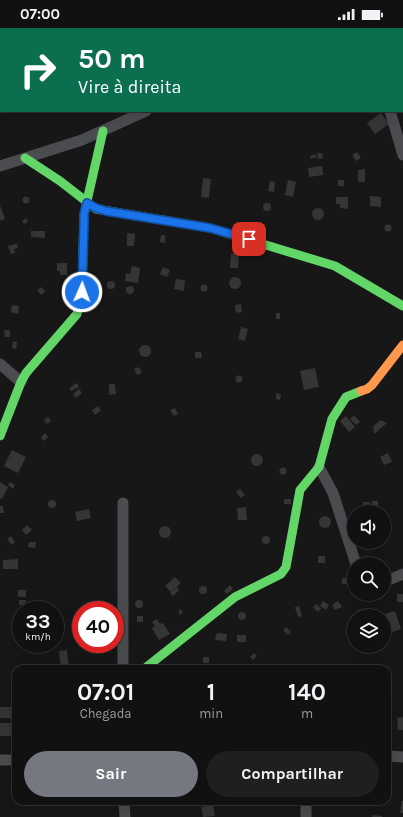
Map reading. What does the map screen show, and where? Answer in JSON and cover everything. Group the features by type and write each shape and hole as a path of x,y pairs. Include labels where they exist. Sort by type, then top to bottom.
{"street":[{"path":"0,166 82,140 144,112"},
{"path":"390,112 403,155"},
{"path":"0,436 20,382 77,314 82,292 84,214 103,131"},
{"path":"25,158 60,181 87,203 96,208 106,211 210,228 335,266 349,272 394,302 403,306"},
{"path":"149,665 235,597 281,574 284,571 300,490 315,473 319,466 332,419 346,397 368,389 372,386 403,345"},
{"path":"0,364 20,382"},
{"path":"319,466 333,493 354,557"},
{"path":"123,503 123,665"},
{"path":"391,579 403,574"},
{"path":"391,756 403,757"},
{"path":"0,760 12,760"},
{"path":"124,805 125,817"},
{"path":"306,805 306,817"}],"building":[{"path":"381,113 389,124 375,134 367,123"},
{"path":"357,152 361,158 356,161 352,155"},
{"path":"317,153 322,153 323,158 318,159"},
{"path":"315,154 317,157 311,159 310,156"},
{"path":"322,166 323,175 309,177 308,168"},
{"path":"365,169 365,182 358,182 358,170"},
{"path":"203,178 211,179 209,198 201,197"},
{"path":"288,180 296,182 293,197 285,195"},
{"path":"338,180 344,180 344,186 338,186"},
{"path":"270,181 275,182 274,192 268,191"},
{"path":"26,196 29,197 29,203 26,204 23,203 22,200 23,197"},
{"path":"370,196 381,197 381,207 370,206"},
{"path":"336,197 348,197 348,209 340,208 340,204 336,204"},
{"path":"267,203 270,204 270,210 267,211 264,210 263,207 264,204"},
{"path":"0,205 5,219 0,221"},
{"path":"318,208 322,210 324,214 322,218 318,220 314,218 312,214 314,210"},
{"path":"26,218 28,222 24,224 22,221"},
{"path":"388,225 391,228 388,231 385,228"},
{"path":"31,231 45,231 45,238 31,237"},
{"path":"127,233 135,234 134,246 127,246"},
{"path":"161,235 165,235 165,243 160,242"},
{"path":"17,244 18,248 14,249 15,253 11,254 8,246"},
{"path":"231,253 239,254 238,268 230,268"},
{"path":"57,263 67,263 67,275 60,275 60,271 57,271"},
{"path":"132,266 140,268 138,283 125,281 126,273 130,274"},
{"path":"163,267 170,270 167,277 160,274"},
{"path":"235,277 239,279 241,283 239,287 235,289 231,287 229,283 231,279"},
{"path":"176,279 185,280 184,291 174,289"},
{"path":"111,281 114,282 114,288 111,289 108,288 107,285 108,282"},
{"path":"204,284 207,285 207,291 204,292 201,291 200,288 201,285"},
{"path":"130,286 133,287 133,293 130,294 127,293 126,290 127,287"},
{"path":"42,287 45,292 41,295 37,290"},
{"path":"241,304 242,312 236,313 235,305"},
{"path":"12,305 19,306 18,314 11,312"},
{"path":"276,313 280,313 280,319 276,319"},
{"path":"241,327 248,329 245,341 238,339"},
{"path":"4,330 10,330 10,337 5,337"},
{"path":"13,341 17,342 16,349 12,348"},
{"path":"145,345 149,347 151,351 149,355 145,357 141,355 139,351 141,347"},
{"path":"195,352 201,352 202,358 195,358"},
{"path":"139,367 142,373 137,375 134,369"},
{"path":"315,368 319,387 304,390 300,371"},
{"path":"239,375 242,376 242,382 239,383 236,382 235,379 236,376"},
{"path":"77,383 79,387 71,391 69,388"},
{"path":"109,384 115,384 116,394 109,395"},
{"path":"79,389 82,393 76,398 73,394"},
{"path":"276,393 281,394 280,400 276,399"},
{"path":"98,406 101,410 95,415 92,410"},
{"path":"175,408 178,414 174,416 170,410"},
{"path":"354,415 360,422 356,425 350,419"},
{"path":"346,416 355,427 349,432 340,421"},
{"path":"48,417 51,421 46,424 44,420"},
{"path":"380,420 387,423 374,434 373,427"},
{"path":"45,433 48,437 44,441 41,438"},
{"path":"12,450 26,457 18,473 4,466"},
{"path":"388,453 392,462 384,465 380,457"},
{"path":"257,454 261,456 263,460 261,464 257,466 253,464 251,460 253,456"},
{"path":"283,467 286,468 286,474 283,475 280,474 279,471 280,468"},
{"path":"0,482 8,487 2,499 0,498"},
{"path":"10,482 15,485 13,489 8,485"},
{"path":"240,489 245,495 241,498 236,492"},
{"path":"284,499 291,499 291,504 284,504"},
{"path":"52,500 55,501 55,507 52,508 49,507 48,504 49,501"},
{"path":"372,501 378,501 378,505 372,505"},
{"path":"363,502 370,502 370,505 363,505"},
{"path":"0,506 3,506 4,513 0,513"},
{"path":"246,507 247,520 238,520 237,508"},
{"path":"89,509 91,518 77,521 75,512"},
{"path":"325,516 329,518 331,522 329,526 325,528 321,526 319,522 321,518"},
{"path":"27,525 32,530 26,535 22,530"},
{"path":"165,526 169,528 171,532 169,536 165,538 161,536 159,532 161,528"},
{"path":"11,536 15,542 12,545 7,539"},
{"path":"266,536 269,537 269,543 266,544 263,543 262,540 263,537"},
{"path":"29,542 36,542 35,548 28,547"},
{"path":"318,556 325,556 325,563 318,563"},
{"path":"18,559 18,569 3,569 3,560"},
{"path":"175,577 181,583 171,592 165,586"},
{"path":"342,578 347,578 347,584 342,584"},
{"path":"230,585 233,589 227,594 224,591"},
{"path":"203,586 206,587 206,593 203,594 200,593 199,590 200,587"},
{"path":"177,587 179,590 173,596 170,593"},
{"path":"18,590 26,590 26,597 18,597"},
{"path":"397,594 403,594 403,602 397,602"},
{"path":"139,600 142,601 142,607 139,608 136,607 135,604 136,601"},
{"path":"323,601 329,605 326,610 320,606"},
{"path":"338,601 342,607 335,610 332,605"},
{"path":"317,604 321,609 318,612 313,607"},
{"path":"299,606 302,616 298,617 295,607"},
{"path":"181,609 183,613 180,615 178,611"},
{"path":"395,611 401,629 391,633 391,612"},
{"path":"242,612 245,613 245,619 242,620 239,619 238,616 239,613"},
{"path":"137,616 143,616 143,622 137,622"},
{"path":"157,619 160,624 163,623 170,634 159,640 152,628 155,626 152,622"},
{"path":"286,627 291,632 288,635 283,630"},
{"path":"217,633 227,634 226,641 215,640"},
{"path":"237,635 246,635 246,642 237,642"},
{"path":"64,650 67,650 69,665 61,665 59,653 64,653"},
{"path":"254,653 257,656 253,660 250,657"},
{"path":"203,657 209,657 209,663 203,663"},
{"path":"0,707 12,707 12,718 0,718"},
{"path":"403,717 403,730 398,730 397,718"},
{"path":"0,723 12,723 12,736 0,736"},
{"path":"402,801 403,813 400,813"},
{"path":"213,805 215,816 203,817 201,807"},
{"path":"373,815 382,816 382,817 372,817"}],"traffic: fast":[{"path":"0,436 26,373 77,314 82,292 84,214 103,131"},
{"path":"25,158 60,181 96,209 210,228 335,266 403,306"},
{"path":"149,665 235,597 281,574 286,567 300,490 319,467 332,419 346,397 361,391"}],"traffic: slow":[{"path":"361,391 372,385 403,345"}],"route":[{"path":"82,292 84,214 87,203 106,211 210,228 249,239"}]}
